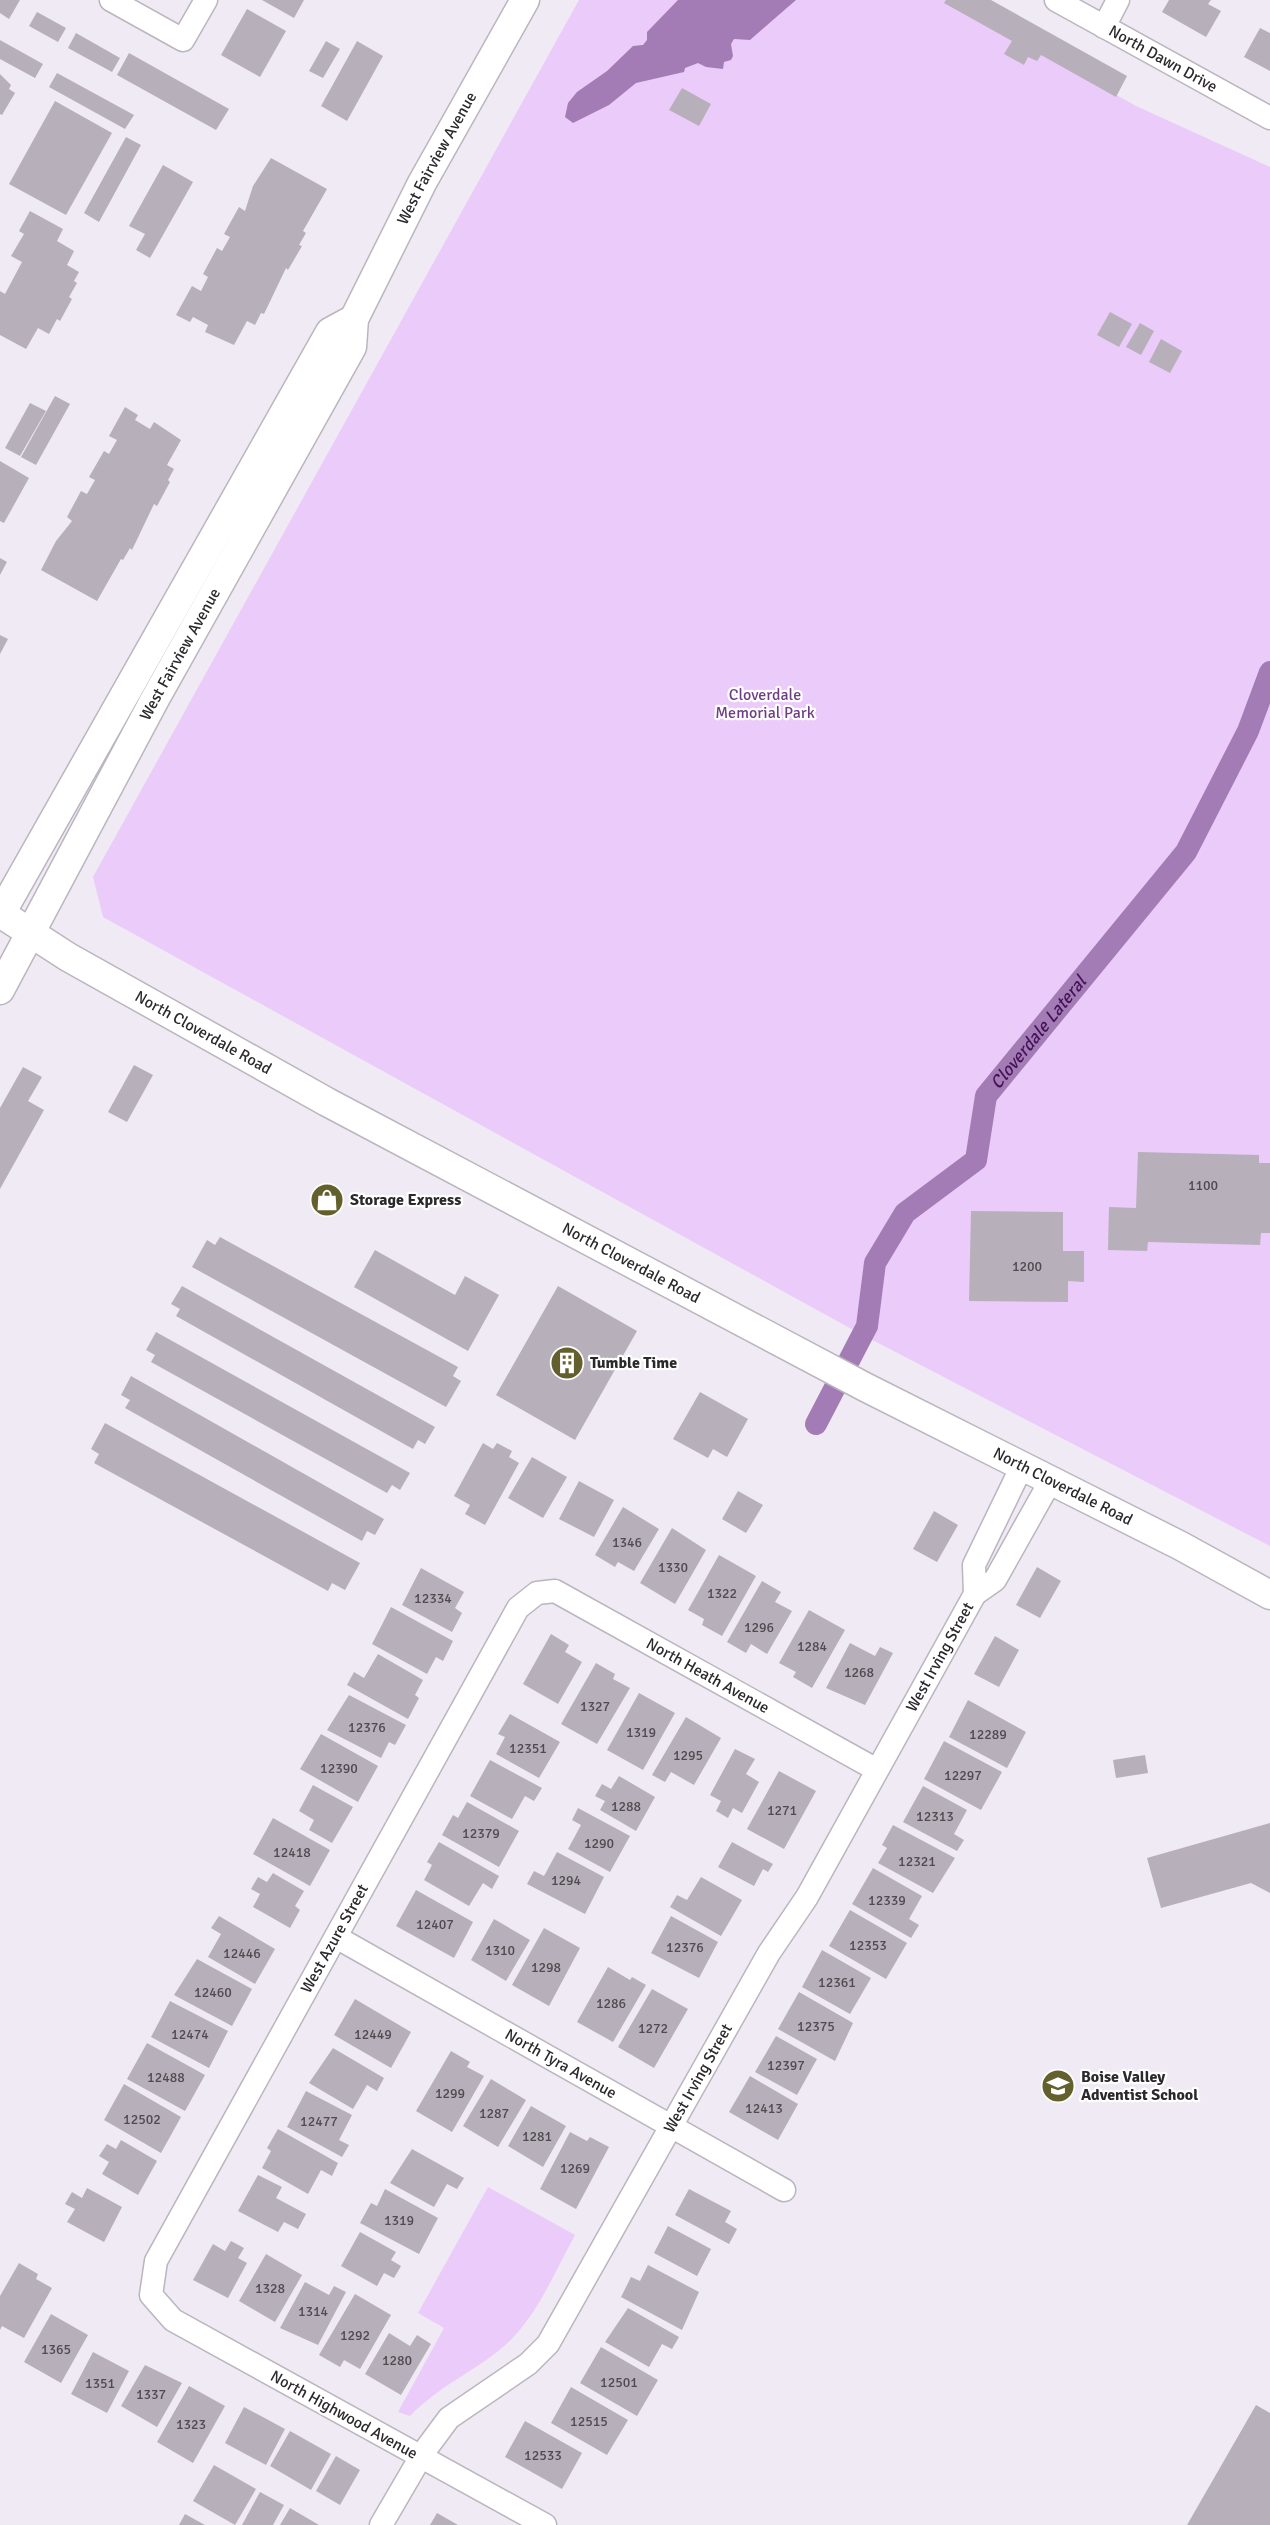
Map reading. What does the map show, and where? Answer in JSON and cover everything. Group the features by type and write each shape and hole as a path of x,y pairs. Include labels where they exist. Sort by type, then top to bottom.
{"main road":[{"name":"West Fairview Avenue","path":"0,990 155,699 352,347 354,319 422,183 525,0"},
{"name":"West Fairview Avenue","path":"0,914 330,332 354,319"},
{"name":"North Cloverdale Road","path":"0,914 327,1102 865,1387 1051,1480 1270,1595"}],"street":[{"path":"111,0 183,40 206,0"},
{"name":"North Dawn Drive","path":"1056,0 1270,118"},
{"path":"1104,27 1118,0"},
{"name":"West Irving Street","path":"975,1594 974,1565 1022,1466"},
{"name":"West Irving Street","path":"381,2525 421,2457 449,2418 528,2364 548,2344 769,1953 807,1897 975,1594 995,1580 1051,1480"},
{"name":"North Heath Avenue","path":"537,1593 555,1591 877,1770"},
{"name":"West Azure Street","path":"151,2295 156,2261 518,1608 537,1593"},
{"name":"North Tyra Avenue","path":"336,1937 784,2190"},
{"name":"North Highwood Avenue","path":"151,2295 173,2320 545,2525"}],"green space":[{"name":"Cloverdale Memorial Park","path":"579,0 946,0 1136,106 1270,167 1270,1546 857,1332 103,917 93,877"},
{"path":"488,2187 575,2235 544,2295 515,2336 491,2356 432,2396 410,2416 398,2412 444,2328 418,2313"}],"shaded area":[{"path":"678,0 796,0 750,40 734,39 731,44 733,56 731,60 724,62 723,69 706,67 698,63 685,68 684,72 636,83 609,105 573,123 565,117 568,103 577,92 607,71 633,46 643,45 647,40 647,32"}],"building":[{"path":"0,0 20,0 9,19 0,13"},
{"path":"262,0 304,0 294,18"},
{"path":"946,0 991,0 1127,76 1116,97 1041,55 1037,61 1028,57 1024,65 1004,54 1012,41 944,3"},
{"path":"1169,0 1211,0 1208,4 1221,11 1206,37 1162,12"},
{"path":"247,9 286,31 260,77 221,55"},
{"path":"37,12 66,28 58,42 29,26"},
{"path":"1260,28 1270,33 1270,71 1244,57"},
{"path":"76,33 120,58 112,72 68,48"},
{"path":"0,40 43,64 35,78 0,59"},
{"path":"326,41 340,49 323,78 309,71"},
{"path":"357,41 383,56 347,121 321,106"},
{"path":"129,53 229,109 216,130 117,75"},
{"path":"57,73 134,115 125,129 49,87"},
{"path":"0,74 11,85 9,89 15,93 2,115 0,114"},
{"path":"682,88 711,104 699,126 669,110"},
{"path":"55,101 112,133 66,215 9,184"},
{"path":"126,137 141,145 99,222 84,213"},
{"path":"271,158 327,189 303,231 306,233 299,245 302,246 288,270 286,268 264,314 261,313 255,325 247,321 234,345 205,332 208,325 193,317 190,322 176,315 192,286 201,291 208,277 203,274 217,248 222,251 230,237 224,234 239,207 245,211 253,186"},
{"path":"163,165 193,182 150,258 136,250 145,234 129,226"},
{"path":"30,211 63,229 57,241 74,251 67,265 79,272 74,281 77,283 69,297 72,299 60,321 57,319 49,334 38,328 26,349 0,335 0,291 5,294 22,262 11,256 24,234 19,231"},
{"path":"1110,312 1132,324 1119,347 1097,335"},
{"path":"1140,323 1154,331 1141,355 1126,347"},
{"path":"1161,339 1182,351 1170,373 1149,362"},
{"path":"55,396 70,404 36,465 21,457"},
{"path":"30,403 46,411 20,456 5,448"},
{"path":"125,407 138,415 135,420 150,429 154,422 181,440 167,465 174,469 168,480 170,482 157,506 154,504 132,550 130,548 123,560 121,559 97,601 41,570 56,541 72,521 67,517 81,491 87,494 95,480 89,477 104,451 109,454 117,440 109,436"},
{"path":"0,461 29,478 4,523 0,521"},
{"path":"0,558 7,562 0,575"},
{"path":"0,635 8,639 0,654"},
{"path":"134,1065 153,1075 127,1122 108,1112"},
{"path":"23,1067 42,1077 28,1101 44,1110 0,1189 0,1108"},
{"path":"1138,1152 1259,1155 1259,1163 1270,1163 1270,1233 1261,1233 1260,1245 1148,1242 1147,1251 1108,1250 1109,1207 1136,1208"},
{"path":"971,1211 1063,1212 1063,1251 1084,1251 1084,1282 1068,1281 1068,1302 969,1301"},
{"path":"220,1237 458,1367 453,1376 461,1381 446,1407 192,1267 207,1240 215,1245"},
{"path":"375,1250 455,1295 465,1276 499,1295 468,1351 354,1287"},
{"path":"182,1286 435,1427 425,1444 418,1440 413,1449 176,1316 180,1309 171,1304"},
{"name":"Tumble Time","path":"558,1286 637,1331 575,1440 496,1395"},
{"path":"156,1332 410,1473 400,1490 392,1485 387,1493 151,1362 155,1355 146,1350"},
{"path":"131,1376 384,1519 375,1535 367,1531 362,1541 125,1408 130,1400 121,1395"},
{"path":"700,1392 748,1419 727,1457 713,1449 708,1458 673,1439"},
{"path":"105,1423 360,1563 345,1590 332,1583 328,1591 94,1463 99,1454 91,1449"},
{"path":"483,1443 493,1449 497,1443 512,1451 509,1457 519,1463 485,1525 465,1514 470,1505 454,1496"},
{"path":"532,1457 567,1477 543,1518 508,1498"},
{"path":"579,1481 614,1500 594,1537 559,1519"},
{"path":"738,1491 763,1505 746,1533 722,1519"},
{"path":"623,1507 659,1529 634,1571 618,1562 615,1567 595,1555"},
{"path":"934,1511 958,1525 937,1562 913,1549"},
{"path":"672,1528 706,1550 675,1604 640,1583"},
{"path":"719,1555 756,1576 722,1636 702,1625 704,1619 688,1610"},
{"path":"1037,1567 1061,1581 1040,1618 1016,1605"},
{"path":"421,1568 464,1592 455,1608 462,1613 452,1632 402,1605"},
{"path":"762,1581 781,1592 775,1602 792,1611 767,1654 751,1644 746,1653 727,1642"},
{"path":"391,1607 453,1641 443,1661 436,1657 427,1674 372,1644"},
{"path":"809,1610 845,1630 812,1688 793,1677 796,1672 779,1663"},
{"path":"551,1634 569,1645 565,1652 582,1662 558,1704 523,1684"},
{"path":"995,1636 1019,1650 999,1687 974,1674"},
{"path":"850,1643 875,1656 880,1647 893,1653 865,1705 826,1688"},
{"path":"378,1654 423,1680 415,1695 419,1698 408,1719 347,1685 354,1672 364,1678"},
{"path":"596,1663 615,1674 613,1679 630,1688 597,1744 561,1724"},
{"path":"639,1693 675,1713 643,1770 607,1750"},
{"path":"349,1695 406,1725 395,1745 389,1742 381,1758 327,1730"},
{"path":"968,1700 1026,1732 1007,1768 949,1737"},
{"path":"510,1714 560,1742 539,1778 496,1754 505,1737 498,1734"},
{"path":"686,1717 721,1738 694,1785 671,1772 665,1782 652,1775"},
{"path":"321,1734 378,1766 358,1802 300,1769"},
{"path":"944,1741 1002,1772 981,1810 924,1779"},
{"path":"735,1749 755,1759 746,1774 759,1782 742,1813 733,1808 728,1818 716,1811 721,1801 710,1795"},
{"path":"1145,1755 1148,1773 1116,1778 1113,1760"},
{"path":"490,1760 542,1788 534,1801 525,1796 512,1819 470,1796"},
{"path":"779,1771 816,1791 784,1849 747,1829"},
{"path":"619,1776 655,1797 636,1831 600,1810 605,1801 595,1796 602,1784 611,1789"},
{"path":"313,1785 353,1807 332,1843 309,1830 314,1820 299,1811"},
{"path":"923,1786 967,1810 954,1834 964,1840 957,1851 903,1822"},
{"path":"467,1802 519,1831 499,1867 442,1835 453,1815 458,1818"},
{"path":"578,1808 630,1836 610,1872 568,1849 581,1825 572,1820"},
{"path":"273,1818 330,1850 310,1886 253,1854"},
{"path":"1270,1823 1270,1893 1251,1883 1161,1908 1147,1858"},
{"path":"893,1825 955,1858 933,1893 878,1863 887,1848 882,1845"},
{"path":"439,1842 499,1876 492,1889 483,1883 469,1906 424,1880 432,1865 427,1862"},
{"path":"732,1842 773,1864 768,1872 763,1869 754,1886 718,1867"},
{"path":"557,1852 604,1877 585,1914 527,1884 534,1871 544,1876"},
{"path":"873,1868 922,1896 909,1919 919,1925 911,1938 852,1904"},
{"path":"273,1873 304,1891 295,1906 300,1910 290,1928 253,1907 260,1894 251,1889 258,1877 267,1882"},
{"path":"701,1877 742,1900 721,1936 670,1907 677,1895 687,1900"},
{"path":"416,1890 473,1922 454,1958 396,1926"},
{"path":"850,1910 907,1943 886,1979 829,1946"},
{"path":"219,1916 275,1949 255,1984 208,1957 221,1934 211,1928"},
{"path":"671,1916 718,1942 699,1978 651,1953"},
{"path":"494,1919 530,1940 506,1981 471,1960"},
{"path":"544,1928 580,1948 549,2006 512,1985"},
{"path":"822,1950 871,1978 850,2014 802,1987"},
{"path":"197,1959 252,1989 232,2026 174,1995"},
{"path":"608,1967 630,1980 632,1977 646,1985 613,2042 577,2022"},
{"path":"652,1989 688,2009 654,2068 618,2047"},
{"path":"799,1992 853,2023 835,2061 778,2029"},
{"path":"355,1999 411,2032 391,2068 334,2035"},
{"path":"170,2001 228,2031 209,2068 151,2037"},
{"path":"776,2036 817,2059 797,2095 755,2072"},
{"path":"147,2043 205,2075 185,2111 127,2079"},
{"path":"333,2048 384,2078 377,2091 367,2085 353,2109 309,2083"},
{"path":"451,2051 470,2062 467,2067 484,2076 452,2132 416,2111"},
{"path":"750,2076 798,2104 778,2140 729,2112"},
{"path":"491,2079 526,2100 498,2147 463,2126"},
{"path":"124,2084 181,2117 161,2153 104,2120"},
{"path":"306,2091 352,2115 339,2140 349,2145 342,2157 287,2127"},
{"path":"531,2106 566,2126 543,2167 508,2146"},
{"path":"278,2129 338,2163 332,2176 321,2170 308,2194 262,2168 271,2151 267,2148"},
{"path":"570,2132 587,2141 590,2137 609,2147 576,2209 540,2189"},
{"path":"121,2140 157,2161 138,2195 102,2174 109,2162 99,2156 107,2144 116,2149"},
{"path":"412,2149 464,2178 457,2189 447,2184 434,2207 390,2183"},
{"path":"258,2175 282,2187 276,2198 306,2214 298,2229 284,2222 278,2232 238,2211"},
{"path":"87,2188 122,2207 104,2242 67,2222 75,2209 65,2204 72,2192 82,2198"},
{"path":"385,2189 438,2218 419,2254 360,2223 371,2203 377,2206"},
{"path":"689,2189 731,2211 725,2222 737,2229 729,2244 675,2215"},
{"path":"668,2226 711,2249 697,2276 654,2253"},
{"path":"360,2232 396,2252 391,2260 401,2266 394,2278 384,2273 377,2286 341,2266"},
{"path":"231,2241 244,2248 238,2258 247,2263 228,2298 193,2280 213,2244 225,2251"},
{"path":"266,2254 302,2275 275,2322 239,2301"},
{"path":"19,2263 38,2274 36,2279 52,2288 24,2338 2,2326 0,2330 0,2296"},
{"path":"648,2265 699,2292 682,2330 621,2297 631,2277 640,2281"},
{"path":"305,2282 329,2295 334,2286 346,2292 318,2345 280,2328"},
{"path":"355,2294 391,2315 360,2369 344,2360 340,2367 319,2355"},
{"path":"628,2308 679,2337 672,2349 662,2344 649,2367 605,2342"},
{"path":"51,2314 88,2335 61,2383 24,2362"},
{"path":"389,2333 410,2346 417,2335 431,2344 401,2395 365,2374"},
{"path":"601,2347 658,2380 637,2416 580,2383"},
{"path":"93,2352 129,2371 107,2413 71,2394"},
{"path":"145,2365 182,2383 157,2427 121,2406"},
{"path":"189,2386 225,2406 193,2463 157,2442"},
{"path":"571,2387 628,2420 607,2455 551,2423"},
{"path":"1256,2405 1270,2413 1270,2525 1187,2525"},
{"path":"244,2407 285,2429 266,2465 225,2443"},
{"path":"525,2421 582,2453 562,2489 505,2457"},
{"path":"290,2431 331,2454 311,2490 270,2466"},
{"path":"336,2456 360,2470 340,2505 316,2491"},
{"path":"214,2465 256,2489 235,2525 193,2501"},
{"path":"260,2492 284,2505 273,2525 242,2525"},
{"path":"290,2508 319,2525 280,2525"},
{"path":"437,2513 458,2525 430,2525"},
{"path":"185,2514 205,2525 179,2525"}],"waterway":[{"name":"Cloverdale Lateral","path":"816,1424 867,1326 875,1263 905,1213 976,1160 986,1096 1186,852 1248,731 1270,672"}],"place":[{"name":"Storage Express","path":"327,1200"},
{"name":"Tumble Time","path":"567,1363"},
{"name":"Boise Valley Adventist School","path":"1058,2086"}]}
